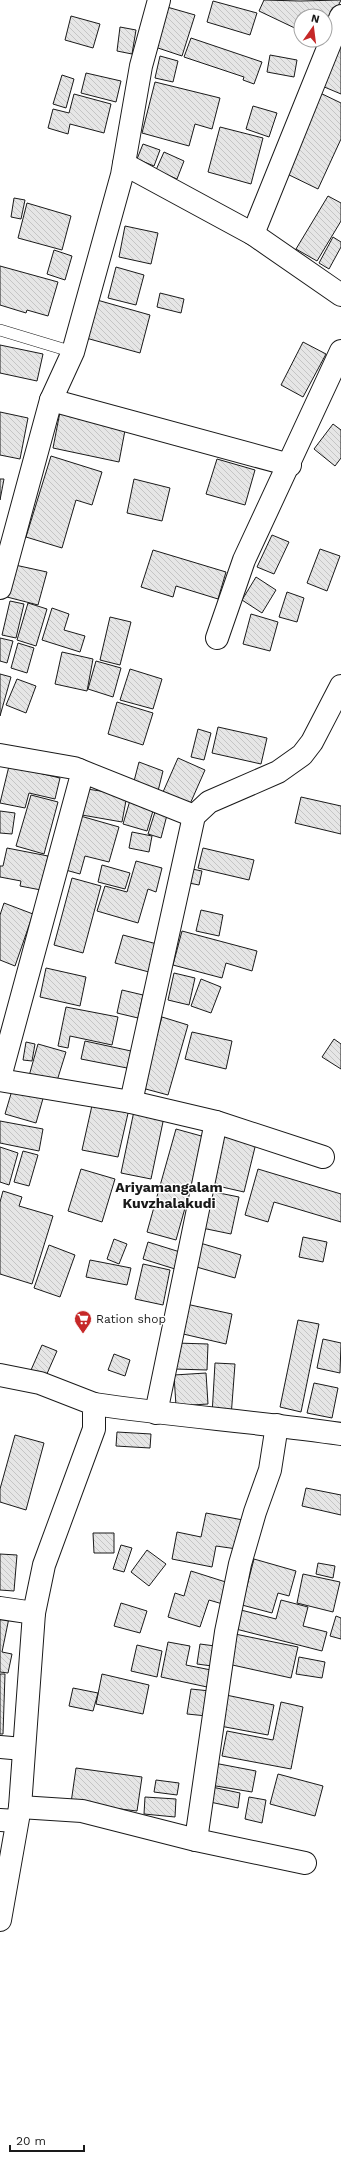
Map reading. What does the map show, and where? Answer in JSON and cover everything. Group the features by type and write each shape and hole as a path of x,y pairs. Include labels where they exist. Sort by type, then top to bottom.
{"street":[{"path":"0,588 51,400 73,352 123,170 141,66 159,0"},
{"path":"253,234 341,16"},
{"path":"123,170 253,234 341,295"},
{"path":"217,638 244,560 290,465 340,353"},
{"path":"51,400 290,465"},
{"path":"131,1102 194,816 209,802 278,772 302,755 309,746 341,686"},
{"path":"0,755 72,767 194,816"},
{"path":"0,1077 79,787 81,778 78,770"},
{"path":"0,1080 131,1102 216,1122 323,1158"},
{"path":"156,1413 216,1122"},
{"path":"0,1375 40,1383 94,1404 275,1433 341,1434"},
{"path":"0,1920 12,1816 23,1749 34,1612 44,1565 94,1429 94,1404"},
{"path":"196,1840 226,1632 240,1564 255,1512 270,1470 275,1433"},
{"path":"0,1608 34,1612"},
{"path":"0,1746 23,1749"},
{"path":"12,1816 46,1808 82,1811 196,1840 305,1863"}],"lane":[{"path":"0,330 73,352"}],"building":[{"path":"264,0 341,0 333,16 333,8 293,8 293,27 259,11"},
{"path":"213,1 257,13 250,35 207,22"},
{"path":"167,7 195,15 182,56 155,47"},
{"path":"71,16 100,24 93,48 65,40"},
{"path":"120,27 136,30 132,54 117,51"},
{"path":"191,38 262,62 254,84 243,80 244,77 184,57"},
{"path":"341,38 341,94 322,86"},
{"path":"270,55 297,60 294,77 267,72"},
{"path":"160,56 178,61 173,82 155,78"},
{"path":"86,73 121,81 116,102 81,93"},
{"path":"62,75 74,79 66,108 53,104"},
{"path":"155,82 220,98 212,129 195,124 189,146 142,133"},
{"path":"316,91 341,103 341,139 318,189 281,171"},
{"path":"74,94 111,104 104,133 70,124 68,134 48,128 53,109 69,113"},
{"path":"253,106 277,113 269,137 246,129"},
{"path":"220,127 263,138 251,184 208,172"},
{"path":"143,144 160,150 154,166 137,159"},
{"path":"164,152 184,161 177,179 156,170"},
{"path":"328,196 341,203 341,221 317,261 296,249"},
{"path":"14,198 25,200 21,219 11,217"},
{"path":"27,203 71,216 62,250 18,238"},
{"path":"125,226 158,233 151,264 119,257"},
{"path":"333,237 341,242 341,247 329,269 319,263"},
{"path":"54,250 72,256 65,280 47,274"},
{"path":"0,266 58,282 48,316 27,310 26,313 0,305"},
{"path":"116,267 144,275 136,305 108,298"},
{"path":"160,293 184,299 181,313 157,307"},
{"path":"97,300 150,315 140,353 86,338"},
{"path":"303,342 326,354 303,397 281,385"},
{"path":"0,345 43,354 37,381 0,373"},
{"path":"0,412 28,418 20,459 0,455"},
{"path":"60,412 126,425 119,462 53,448"},
{"path":"333,424 341,430 341,458 335,466 314,449"},
{"path":"51,456 102,472 92,505 76,500 62,548 26,537"},
{"path":"217,459 255,470 245,505 206,494"},
{"path":"0,479 4,479 0,500"},
{"path":"134,479 170,488 162,521 127,513"},
{"path":"272,535 289,542 274,574 257,567"},
{"path":"320,549 340,556 327,591 307,583"},
{"path":"153,550 226,572 218,599 176,586 173,597 141,587"},
{"path":"15,565 47,572 38,605 7,597"},
{"path":"256,577 276,590 262,613 242,600"},
{"path":"287,592 304,598 297,622 279,617"},
{"path":"10,601 24,604 16,638 2,635"},
{"path":"28,603 47,609 36,646 17,640"},
{"path":"52,608 69,614 64,630 85,636 80,652 42,640"},
{"path":"251,614 278,622 270,651 243,644"},
{"path":"110,617 131,622 120,665 100,660"},
{"path":"0,638 13,641 7,663 0,661"},
{"path":"18,643 34,648 27,673 11,668"},
{"path":"62,652 93,659 87,691 55,684"},
{"path":"96,661 121,668 113,697 88,689"},
{"path":"130,669 162,679 153,709 120,700"},
{"path":"0,674 11,677 0,716"},
{"path":"17,679 36,686 26,713 6,705"},
{"path":"117,702 153,713 143,745 108,734"},
{"path":"218,727 267,738 261,764 212,753"},
{"path":"198,729 211,733 204,760 191,757"},
{"path":"178,758 205,770 190,804 163,792"},
{"path":"139,762 163,771 158,791 133,785"},
{"path":"9,766 60,778 55,799 29,793 25,808 0,803"},
{"path":"87,789 127,795 122,822 82,815"},
{"path":"31,795 58,802 44,854 16,846"},
{"path":"131,797 155,804 147,831 123,824"},
{"path":"301,797 341,806 341,834 295,823"},
{"path":"0,811 15,813 12,834 0,833"},
{"path":"155,812 167,815 161,838 148,834"},
{"path":"77,815 119,827 109,862 85,856 80,874 62,869"},
{"path":"132,832 152,836 149,852 129,848"},
{"path":"7,848 48,856 41,890 20,886 21,881 0,877 0,866 3,866"},
{"path":"203,848 254,860 249,880 198,868"},
{"path":"136,861 162,868 156,892 148,889 138,923 97,911 105,886 127,892"},
{"path":"102,865 130,873 125,889 98,882"},
{"path":"187,868 202,871 199,885 184,882"},
{"path":"72,878 101,886 83,953 54,945"},
{"path":"4,903 33,914 15,966 0,960 0,915"},
{"path":"201,910 223,915 219,936 196,931"},
{"path":"182,931 257,951 252,971 226,963 222,978 173,965"},
{"path":"123,935 157,944 149,972 115,963"},
{"path":"46,968 86,977 80,1006 40,997"},
{"path":"174,973 195,978 189,1005 168,1000"},
{"path":"201,979 221,987 211,1013 191,1006"},
{"path":"122,990 143,995 138,1018 117,1013"},
{"path":"66,1007 118,1017 112,1045 70,1036 68,1048 58,1046"},
{"path":"162,1017 188,1025 168,1095 142,1088"},
{"path":"192,1032 232,1041 226,1069 185,1059"},
{"path":"334,1039 341,1044 341,1069 322,1057"},
{"path":"85,1041 131,1051 127,1068 81,1059"},
{"path":"26,1042 35,1044 32,1061 23,1060"},
{"path":"38,1044 66,1052 56,1084 29,1076"},
{"path":"13,1087 44,1095 36,1123 5,1114"},
{"path":"93,1101 129,1109 118,1157 82,1150"},
{"path":"134,1111 164,1117 151,1179 121,1173"},
{"path":"0,1121 43,1129 39,1151 0,1143"},
{"path":"176,1129 205,1137 176,1240 147,1232"},
{"path":"222,1131 257,1139 244,1192 209,1184"},
{"path":"0,1147 18,1153 9,1185 0,1182"},
{"path":"23,1151 38,1155 29,1186 14,1182"},
{"path":"81,1169 115,1179 102,1222 68,1211"},
{"path":"258,1169 341,1194 341,1222 274,1202 268,1222 245,1215"},
{"path":"3,1191 22,1197 19,1206 53,1216 32,1284 0,1274 0,1202"},
{"path":"209,1191 239,1197 231,1234 202,1228"},
{"path":"303,1237 327,1242 323,1262 299,1257"},
{"path":"114,1239 127,1244 119,1264 107,1259"},
{"path":"148,1242 180,1252 175,1269 143,1259"},
{"path":"200,1243 241,1255 235,1278 193,1266"},
{"path":"49,1245 75,1255 60,1297 34,1288"},
{"path":"90,1260 131,1268 127,1285 86,1277"},
{"path":"143,1264 170,1270 163,1305 135,1299"},
{"path":"186,1304 232,1314 226,1344 179,1333"},
{"path":"298,1320 319,1324 301,1412 280,1407"},
{"path":"323,1339 341,1343 340,1373 317,1368"},
{"path":"176,1343 208,1344 207,1370 175,1369"},
{"path":"42,1345 57,1351 46,1376 31,1370"},
{"path":"114,1354 130,1360 125,1376 108,1370"},
{"path":"215,1363 235,1364 231,1417 212,1415"},
{"path":"206,1373 208,1404 176,1406 174,1375"},
{"path":"314,1383 338,1388 332,1418 307,1413"},
{"path":"117,1432 151,1434 150,1448 116,1446"},
{"path":"15,1435 44,1443 26,1510 0,1502 0,1489"},
{"path":"306,1488 341,1495 341,1515 302,1506"},
{"path":"206,1513 243,1520 237,1549 216,1546 212,1567 172,1559 177,1532 201,1537"},
{"path":"93,1533 114,1533 114,1553 94,1553"},
{"path":"121,1545 132,1548 124,1572 113,1569"},
{"path":"147,1550 166,1564 149,1586 131,1572"},
{"path":"0,1554 17,1555 14,1591 0,1590"},
{"path":"254,1559 296,1571 289,1596 278,1593 272,1613 242,1605"},
{"path":"318,1563 335,1566 333,1578 316,1574"},
{"path":"191,1571 232,1584 226,1605 209,1600 200,1627 168,1617 175,1593 184,1596"},
{"path":"303,1574 340,1582 333,1612 297,1603"},
{"path":"281,1600 308,1607 303,1626 327,1632 322,1651 232,1628 237,1609 276,1619"},
{"path":"121,1603 147,1611 140,1633 114,1626"},
{"path":"0,1611 10,1613 2,1652 12,1654 8,1673 0,1672"},
{"path":"336,1616 341,1618 341,1639 330,1636"},
{"path":"235,1634 298,1647 291,1678 228,1664"},
{"path":"168,1642 190,1646 186,1665 211,1670 207,1687 161,1677"},
{"path":"200,1644 215,1646 212,1666 197,1664"},
{"path":"137,1645 162,1651 157,1677 131,1671"},
{"path":"299,1657 325,1662 322,1678 296,1674"},
{"path":"0,1674 5,1674 3,1734 0,1734"},
{"path":"102,1674 149,1685 143,1714 96,1704"},
{"path":"73,1688 98,1693 93,1711 69,1706"},
{"path":"191,1689 210,1691 207,1716 187,1714"},
{"path":"226,1695 274,1705 268,1735 220,1726"},
{"path":"281,1702 303,1707 291,1769 222,1756 227,1731 273,1740"},
{"path":"214,1763 256,1771 252,1792 210,1785"},
{"path":"76,1768 142,1777 137,1811 71,1803"},
{"path":"278,1774 323,1786 315,1816 270,1804"},
{"path":"156,1780 179,1783 177,1795 154,1792"},
{"path":"212,1787 240,1793 238,1808 210,1802"},
{"path":"145,1797 176,1799 175,1817 144,1814"},
{"path":"249,1797 266,1800 262,1823 245,1819"}],"place":[{"name":"Ration shop","path":"83,1334"}],"district":[{"name":"Ariyamangalam Kuvzhalakudi","path":"169,1196"}]}
